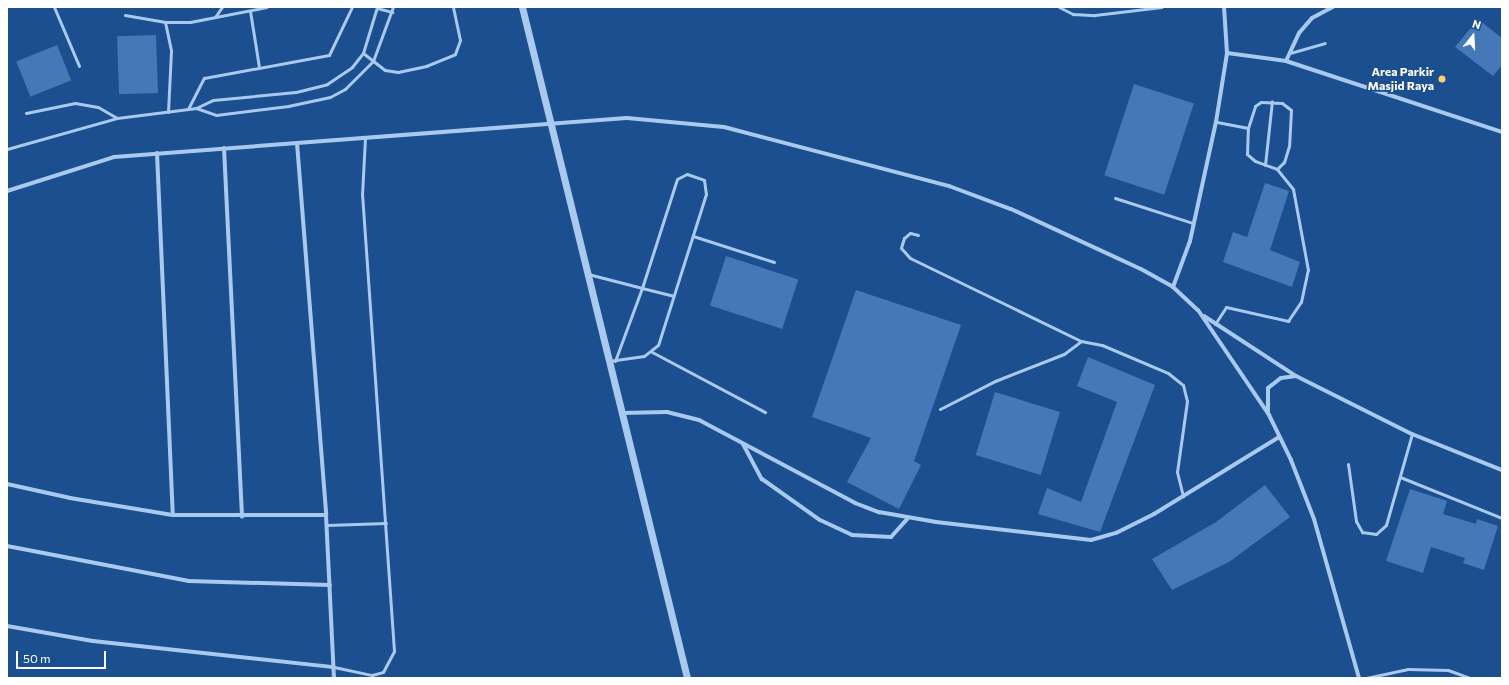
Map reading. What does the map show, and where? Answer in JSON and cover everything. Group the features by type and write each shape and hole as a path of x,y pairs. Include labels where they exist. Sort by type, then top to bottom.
{"street":[{"path":"522,7 552,121 588,274 611,361 621,413 687,678"},
{"path":"1173,286 1193,223 1216,122 1227,53 1224,7"},
{"path":"1286,61 1312,18 1333,7"},
{"path":"1227,53 1286,61 1502,132"},
{"path":"7,191 96,161 157,153 365,138 552,121 628,118 694,122 899,170 1012,209 1173,286 1202,315 1296,376 1412,434 1502,470"},
{"path":"297,143 327,525 334,678"},
{"path":"224,148 242,517"},
{"path":"157,153 172,515"},
{"path":"1202,315 1269,416 1279,437 1314,519 1359,678"},
{"path":"1269,416 1268,388 1281,378 1296,376"},
{"path":"621,413 645,411 684,415 743,443 855,503 908,518 1090,540 1116,533 1184,496 1279,437"},
{"path":"743,443 762,479 820,520 852,535 891,537 908,518"},
{"path":"7,484 70,498 172,515 242,517 326,515"},
{"path":"7,546 188,581 330,585"},
{"path":"7,626 93,641 334,667"}],"lane":[{"path":"54,7 79,66"},
{"path":"215,17 222,7"},
{"path":"125,15 166,22 215,17 267,7"},
{"path":"188,109 204,78 329,55 352,7"},
{"path":"196,108 216,114 330,97 350,85 373,61 393,7"},
{"path":"363,53 385,70 398,72 426,66 455,54 460,40 453,7"},
{"path":"1059,7 1073,14 1115,12 1162,7"},
{"path":"1114,7 1115,12"},
{"path":"7,150 117,118 196,108 213,100 296,92 327,84 352,67 363,53 377,8 392,12"},
{"path":"250,10 259,67"},
{"path":"166,22 171,51 168,112"},
{"path":"1290,53 1325,43"},
{"path":"1265,165 1272,100"},
{"path":"1215,324 1226,307 1288,321 1302,302 1308,270 1293,190 1277,169 1265,165 1247,154 1248,128 1255,106 1272,100 1291,110 1292,123 1284,162 1277,169"},
{"path":"26,113 61,104 80,104 98,107 117,118"},
{"path":"1216,122 1248,128"},
{"path":"334,667 372,675 383,672 391,663 394,651 362,195 365,138"},
{"path":"611,361 642,288 674,185 687,174 704,180 706,184 693,236 652,352"},
{"path":"1115,198 1193,223"},
{"path":"918,235 910,233 904,238 901,248 910,258 1081,341 1102,345 1168,373 1183,385 1187,401 1177,472 1184,496"},
{"path":"693,236 774,262"},
{"path":"588,274 673,296"},
{"path":"940,409 995,381 1064,354 1081,341"},
{"path":"611,361 652,352 765,412"},
{"path":"1348,464 1353,511 1362,532 1368,535 1376,534 1386,524 1412,434"},
{"path":"1400,477 1502,518"},
{"path":"327,525 386,523"},
{"path":"1366,678 1408,669 1448,670 1470,678"}],"building":[{"path":"1478,19 1502,38 1502,65 1493,76 1455,47"},
{"path":"156,35 158,93 119,94 117,36"},
{"path":"57,45 71,80 30,97 16,61"},
{"path":"1134,84 1194,103 1164,195 1104,175"},
{"path":"1265,183 1289,191 1270,250 1300,262 1292,287 1223,262 1233,232 1247,237"},
{"path":"726,256 798,279 782,329 710,305"},
{"path":"856,290 961,325 914,461 921,465 899,509 847,482 871,438 812,417"},
{"path":"1088,357 1155,385 1100,532 1038,514 1047,488 1081,502 1117,402 1077,386"},
{"path":"995,392 1060,412 1041,475 976,455"},
{"path":"1265,485 1290,517 1229,562 1172,590 1152,559 1216,522"},
{"path":"1410,489 1447,501 1443,514 1476,524 1477,519 1498,526 1484,570 1463,563 1465,558 1431,547 1423,573 1386,561"}],"place":[{"name":"Area Parkir Masjid Raya","path":"1442,79"}]}
